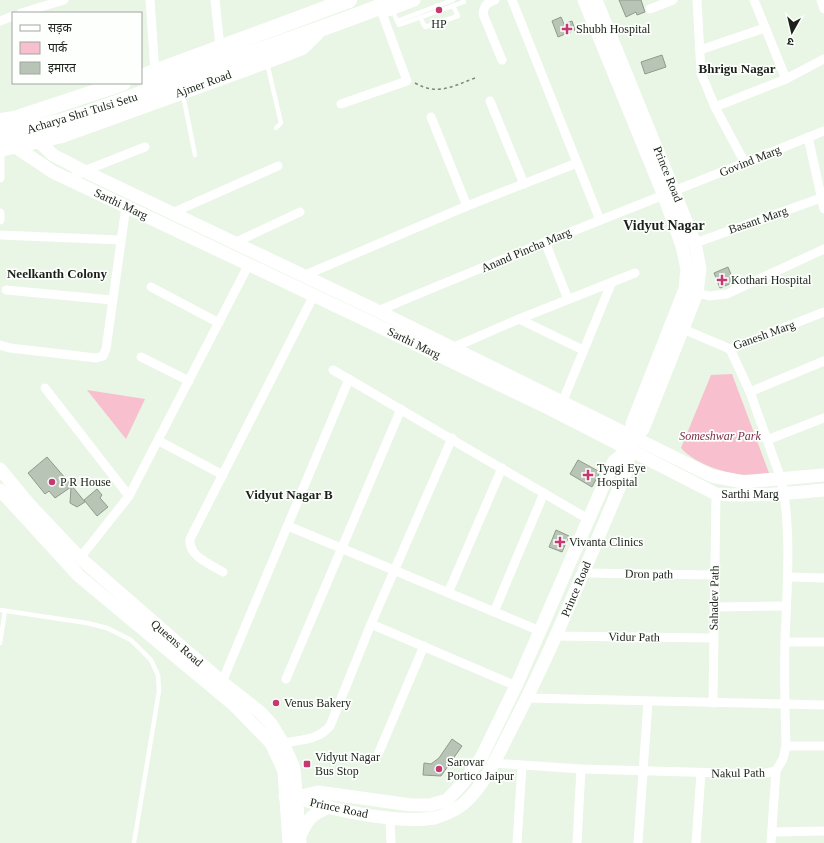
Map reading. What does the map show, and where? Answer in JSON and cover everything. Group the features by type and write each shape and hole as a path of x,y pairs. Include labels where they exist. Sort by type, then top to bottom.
{"highway":[{"path":"148,75 349,0"},
{"name":"Ajmer Road","path":"5,148 62,135 266,62 302,47 321,28 388,6"},
{"name":"Acharya Shri Tulsi Setu","path":"0,134 34,130 76,117 321,28"},
{"path":"7,120 120,84"}],"street":[{"path":"24,12 64,0"},
{"path":"148,75 150,0"},
{"path":"215,0 220,47"},
{"path":"341,104 407,81 388,6 414,0"},
{"path":"495,0 487,4 483,9 483,14 502,60"},
{"path":"512,0 600,220"},
{"name":"Prince Road","path":"291,797 317,805 390,819 434,818 457,808 475,790 493,763 527,698 555,636 628,468 628,450 633,438 643,428 697,292 700,270 694,243 669,194 584,0"},
{"name":"Prince Road","path":"596,0 669,194 687,269 685,288 632,424 633,438"},
{"path":"650,9 673,0"},
{"path":"697,0 701,73 715,107 745,163"},
{"path":"754,0 786,79"},
{"path":"821,0 824,9"},
{"path":"0,21 12,16"},
{"path":"700,50 765,28"},
{"path":"715,107 786,79 824,59"},
{"path":"490,101 524,184"},
{"path":"430,117 467,206"},
{"path":"7,120 39,141 53,156 234,243 300,282 562,403 712,476 743,482 824,475"},
{"name":"Govind Marg","path":"669,194 824,131"},
{"name":"Sarthi Marg","path":"0,134 5,148 40,164 69,180 249,264 300,282 314,295 375,317"},
{"path":"808,137 824,209"},
{"path":"69,180 84,171 145,147"},
{"path":"0,178 5,148"},
{"path":"300,282 467,206 577,163"},
{"path":"172,213 278,166"},
{"name":"Anand Pincha Marg","path":"375,317 545,242 669,194"},
{"name":"Basant Marg","path":"694,243 822,198"},
{"path":"0,345 10,348 96,358 103,356 106,349 120,240 126,206"},
{"path":"234,243 300,212"},
{"path":"0,213 0,220"},
{"path":"0,235 120,240"},
{"path":"545,242 568,300"},
{"path":"697,292 709,296 727,294 824,249"},
{"path":"80,558 129,496 159,441 249,264"},
{"path":"456,354 518,318 611,284 635,273"},
{"path":"562,403 611,284"},
{"path":"151,287 219,322"},
{"path":"6,290 112,300"},
{"path":"223,572 192,552 189,546 190,539 314,295"},
{"name":"Ganesh Marg","path":"682,329 730,349 824,312"},
{"path":"518,318 583,350"},
{"name":"Nakul Path","path":"493,763 581,769 760,774 776,771 783,759 786,746 784,704 788,577 784,494 781,479 750,392 730,349"},
{"name":"Sarthi Marg","path":"456,354 628,450 716,494 784,494 824,490"},
{"path":"141,357 189,381"},
{"path":"750,392 824,361"},
{"path":"333,370 401,408 588,519"},
{"path":"222,682 349,379"},
{"path":"45,388 129,496"},
{"path":"286,679 401,408"},
{"path":"767,440 824,418"},
{"path":"283,743 315,738 324,734 330,726 371,624 452,438"},
{"path":"159,441 223,475"},
{"name":"Prince Road","path":"291,797 318,792 411,805 430,805 446,800 463,783 481,758 516,686 614,461 628,450"},
{"path":"448,593 502,468"},
{"name":"Queens Road","path":"0,469 28,503 80,558 222,682 260,712 271,724 283,743 294,768 295,776 291,797 289,843"},
{"name":"Queens Road","path":"0,490 79,576 234,705 271,743 284,771 300,839"},
{"path":"494,612 544,493"},
{"name":"Sahadev Path","path":"713,703 716,494"},
{"path":"288,526 540,631"},
{"name":"Dron path","path":"583,573 715,575"},
{"path":"788,577 824,578"},
{"path":"714,607 786,606"},
{"path":"129,619 137,608"},
{"path":"371,624 516,686"},
{"name":"Vidur Path","path":"555,636 714,638"},
{"path":"785,642 824,642"},
{"path":"379,752 424,646"},
{"path":"527,698 824,705"},
{"path":"638,843 648,702"},
{"path":"786,746 824,746"},
{"path":"517,843 522,766"},
{"path":"577,843 581,769"},
{"path":"771,843 776,771"},
{"path":"696,843 701,773"},
{"path":"295,776 306,786 318,792"},
{"path":"300,839 308,819 317,812 330,807"},
{"path":"390,819 391,843"},
{"path":"772,832 824,831"}],"lane":[{"path":"397,21 453,0"},
{"path":"388,6 399,25 454,6 464,2 463,0"},
{"path":"420,17 425,27 458,16 454,6"},
{"path":"266,62 281,123 276,128"},
{"path":"183,91 195,155"},
{"path":"0,643 3,611 107,628 131,640 150,660 158,675 159,691 134,843"}],"path":[{"path":"406,79 421,86 443,90 475,78"}],"green space":[{"name":"Someshwar Park","path":"732,374 769,473 741,475 722,471 699,462 681,448 711,375"},
{"path":"87,390 145,399 126,439"}],"building":[{"path":"619,0 641,0 645,12 637,15 636,12 626,17"},
{"path":"561,17 564,24 572,21 575,30 558,37 552,21"},
{"path":"662,55 666,67 645,74 641,62"},
{"path":"728,267 734,282 720,288 714,273"},
{"name":"P R House","path":"47,457 85,502 77,507 70,503 71,487 55,498 49,491 45,494 28,473"},
{"path":"578,460 600,472 592,487 570,474"},
{"path":"97,489 102,495 100,498 108,507 97,516 84,500"},
{"path":"556,530 569,536 562,552 549,547"},
{"path":"452,739 462,746 441,776 423,775 424,763 431,764 439,758"}],"place":[{"name":"HP","path":"439,10"},
{"name":"Shubh Hospital","path":"567,29"},
{"name":"Kothari Hospital","path":"722,280"},
{"name":"Tyagi Eye Hospital","path":"588,475"},
{"name":"P R House","path":"52,482"},
{"name":"Vivanta Clinics","path":"560,542"},
{"name":"Venus Bakery","path":"276,703"},
{"name":"Vidyut Nagar Bus Stop","path":"307,764"},
{"name":"Sarovar Portico Jaipur","path":"439,769"}],"district":[{"name":"Bhrigu Nagar","path":"737,68"},
{"name":"Vidyut Nagar","path":"664,225"},
{"name":"Neelkanth Colony","path":"57,273"},
{"name":"Vidyut Nagar B","path":"289,494"}]}
